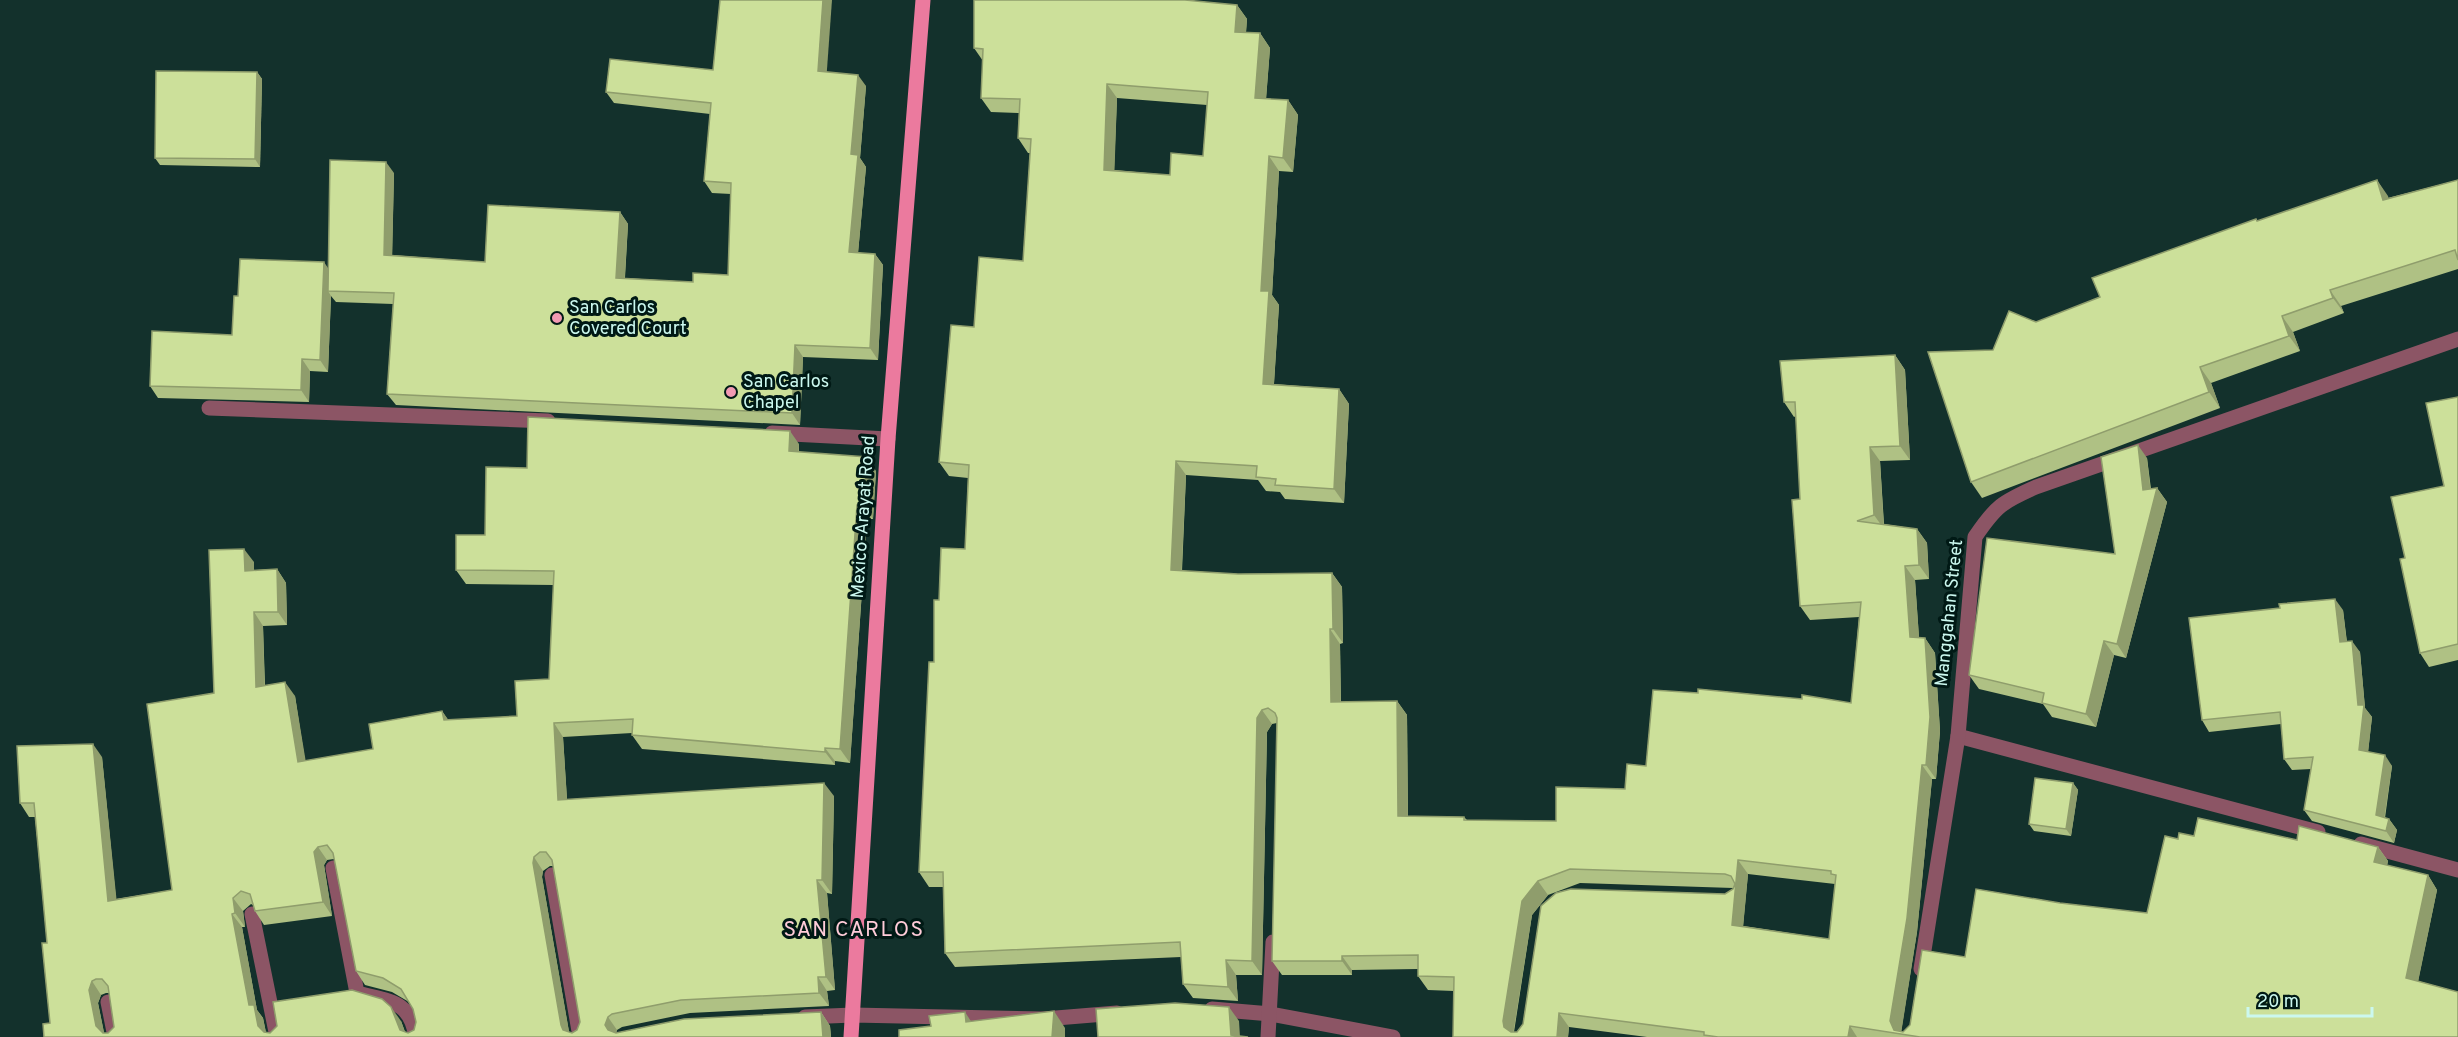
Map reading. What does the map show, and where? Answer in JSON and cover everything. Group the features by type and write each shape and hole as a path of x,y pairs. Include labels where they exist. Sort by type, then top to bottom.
{"main road":[{"name":"Mexico-Arayat Road","path":"851,1037 888,439 923,0"}],"street":[{"name":"Manggahan Street","path":"1919,979 1958,736 1975,537 1992,512 2005,501 2036,487 2458,339"},
{"path":"209,408 566,422"},
{"path":"757,432 888,439"},
{"path":"1958,736 2458,870"},
{"path":"333,868 357,993 405,1008 413,1019 416,1037"},
{"path":"552,875 580,1037"},
{"path":"252,914 277,1037"},
{"path":"1268,1037 1271,1014 1273,932"},
{"path":"108,1002 115,1037"},
{"path":"1196,1008 1271,1014 1393,1037"},
{"path":"784,1018 853,1015 1044,1019 1138,1011"}],"building":[{"path":"720,0 823,0 818,71 858,75 851,154 858,155 849,252 875,254 870,348 795,345 792,413 387,394 394,293 328,291 330,160 386,162 384,255 485,262 488,205 620,212 616,278 693,282 693,273 728,275 731,183 704,181 711,103 606,92 610,59 713,70"},
{"path":"974,0 1185,0 1237,5 1235,32 1260,33 1255,98 1288,100 1283,158 1269,156 1261,291 1269,291 1263,384 1339,389 1334,489 1275,485 1276,479 1256,477 1257,466 1176,461 1171,570 1238,574 1332,573 1331,702 1397,701 1398,816 1464,817 1464,820 1556,821 1556,787 1625,789 1627,764 1646,766 1653,690 1698,693 1698,689 1802,699 1802,695 1851,703 1861,602 1800,606 1792,500 1800,499 1795,402 1784,402 1780,361 1895,355 1900,446 1870,447 1874,515 1857,521 1917,529 1919,565 1905,566 1910,637 1925,638 1930,717 1926,765 1922,765 1907,918 1890,1021 1894,1030 1903,1032 1910,1025 1922,950 1965,957 1976,889 2060,903 2147,913 2165,836 2178,839 2179,833 2194,836 2198,818 2297,840 2299,826 2378,847 2374,862 2428,875 2406,978 2458,992 2458,1037 1920,1037 1850,1026 1848,1037 1718,1037 1704,1035 1704,1032 1559,1013 1557,1037 1453,1037 1454,977 1418,976 1418,955 1342,956 1342,961 1272,961 1277,718 1275,713 1268,708 1262,710 1257,718 1252,961 1226,960 1228,987 1183,984 1180,942 945,953 943,872 919,872 929,662 934,662 934,600 939,600 941,548 965,549 969,465 939,462 951,325 974,327 979,257 1023,261 1031,139 1018,138 1020,99 981,98 983,49 974,48","holes":["1107,84 1208,92 1203,156 1171,153 1170,175 1104,170","1738,860 1831,871 1831,874 1836,875 1829,939 1732,925","1570,869 1725,874 1731,876 1735,884 1733,889 1725,894 1571,889 1556,893 1541,906 1523,1024 1517,1032 1511,1032 1504,1027 1503,1021 1522,901 1538,881"]},
{"path":"156,71 257,72 255,159 155,158"},
{"path":"2377,180 2383,200 2458,180 2458,260 2455,250 2330,290 2333,298 2282,316 2289,336 2200,367 2209,392 1971,482 1928,352 1993,350 2009,311 2036,322 2100,297 2092,278 2256,219 2257,221"},
{"path":"240,259 324,262 320,360 302,359 301,390 150,386 152,331 232,335 234,296 238,296"},
{"path":"2458,397 2458,644 2420,653 2400,559 2405,558 2391,497 2444,486 2426,403"},
{"path":"528,417 790,431 789,451 867,457 864,506 857,505 840,749 825,748 825,752 632,735 633,719 554,723 558,800 824,783 822,880 817,880 826,977 818,977 819,993 681,1000 612,1014 605,1025 608,1030 616,1033 684,1019 821,1012 823,1037 44,1037 43,1024 50,1023 42,943 47,943 34,803 20,803 17,746 93,744 108,901 172,890 147,704 214,693 209,550 244,549 245,571 277,569 278,612 254,612 256,687 285,682 298,762 373,749 369,724 442,711 444,720 517,716 515,681 549,679 554,571 456,570 456,535 485,535 486,467 527,468","holes":["327,845 333,853 356,971 383,978 401,989 413,1009 416,1022 414,1030 408,1033 400,1030 391,1007 382,999 352,990 273,1002 277,1026 270,1033 264,1032 258,1026 254,1005 249,1005 232,914 235,913 233,898 241,891 250,894 255,911 323,902 314,852 318,847","540,852 546,852 552,860 580,1022 577,1030 572,1033 563,1030 561,1025 533,863 534,857","102,979 108,986 114,1027 108,1033 103,1033 96,1026 89,990 92,981"]},
{"path":"2138,445 2143,490 2157,488 2117,644 2104,641 2086,714 2042,703 2044,693 1969,675 1987,538 2115,554 2101,457"},
{"path":"2335,599 2340,642 2352,641 2358,705 2364,705 2359,750 2385,755 2376,815 2389,819 2386,831 2304,810 2313,757 2284,759 2280,712 2202,720 2189,618 2280,608 2279,604"},
{"path":"2035,778 2073,783 2066,829 2029,824"},
{"path":"1175,1003 1229,1007 1231,1035 1248,1037 1098,1037 1096,1009"},
{"path":"1054,1011 1052,1037 899,1037 899,1030 931,1026 929,1016 965,1012 966,1022"}],"place":[{"name":"San Carlos Covered Court","path":"557,318"},
{"name":"San Carlos Chapel","path":"731,392"}],"district":[{"name":"SAN CARLOS","path":"854,930"}]}
